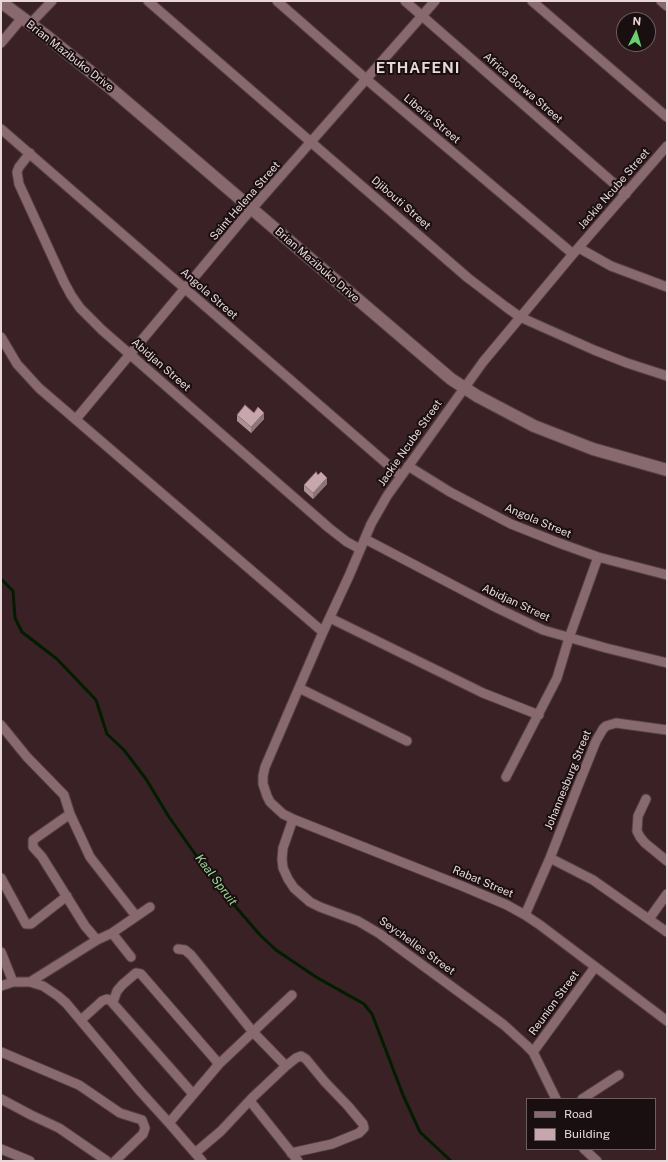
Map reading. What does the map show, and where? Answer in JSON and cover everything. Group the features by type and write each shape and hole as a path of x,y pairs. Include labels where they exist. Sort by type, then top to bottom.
{"street":[{"path":"1,43 52,1"},
{"name":"Djibouti Street","path":"148,1 474,283 520,317 594,350 667,376"},
{"name":"Liberia Street","path":"277,1 366,79 576,251 667,287"},
{"name":"Africa Borwa Street","path":"404,1 626,194"},
{"name":"Saint Helena Street","path":"76,419 252,210 435,1"},
{"path":"532,1 667,117"},
{"path":"661,1 667,6"},
{"name":"Brian Mazibuko Drive","path":"1,2 108,86 430,362 464,388 512,416 553,434 593,449 667,470"},
{"name":"Angola Street","path":"1,129 401,476"},
{"name":"Jackie Ncube Street","path":"270,802 264,790 264,771 323,632 378,512 401,476 464,388 520,317 667,146"},
{"name":"Abidjan Street","path":"30,153 19,167 17,178 64,282 71,295 85,313 329,528 347,542 360,549"},
{"path":"1,337 14,359 26,375 323,632"},
{"name":"Angola Street","path":"408,466 450,492 511,524 598,557 667,575"},
{"name":"Abidjan Street","path":"365,539 543,630 667,663"},
{"path":"506,777 558,678 569,638 598,557"},
{"path":"330,618 483,693 539,715"},
{"path":"299,688 407,741"},
{"name":"Johannesburg Street","path":"525,915 550,858 596,741 603,729 606,726 616,723 667,730"},
{"path":"1,725 32,762 64,795 70,814 90,857 136,916"},
{"path":"646,799 638,816 637,831 645,843 667,860"},
{"name":"Rabat Street","path":"270,802 283,814 292,819 484,894 525,915 595,967 665,1015"},
{"path":"70,814 33,840 33,847 42,857 85,926 96,940"},
{"name":"Seychelles Street","path":"292,819 283,848 283,864 288,879 294,888 320,907 358,920 380,934 504,1025 533,1052 556,1098"},
{"path":"550,858 592,880 667,932"},
{"path":"1,878 26,924 31,924 67,896"},
{"path":"649,919 667,894"},
{"path":"30,982 96,940 112,933 150,907"},
{"path":"112,933 131,957"},
{"path":"178,949 186,950 191,955 253,1032 286,1066"},
{"path":"1,952 13,982"},
{"name":"Reunion Street","path":"533,1052 595,967"},
{"path":"114,1002 117,991 122,985 136,973 141,974 219,1064"},
{"path":"1,986 13,982 30,982 43,986 58,996 81,1020 140,1091 202,1161"},
{"path":"169,1123 219,1064 292,995"},
{"path":"81,1020 102,1001 109,999 114,1002 153,1050 193,1094"},
{"path":"1,1052 79,1085 120,1113 142,1120 145,1128 143,1134 115,1161"},
{"path":"196,1154 222,1131 286,1066 301,1056 306,1058 325,1082 354,1112 363,1124 364,1128 359,1133 332,1144 291,1153"},
{"path":"584,1098 619,1075"},
{"path":"1,1099 58,1128 107,1161"},
{"path":"250,1101 298,1161"},
{"path":"1,1149 30,1161"},
{"path":"585,1150 597,1161"}],"building":[{"path":"245,405 254,413 258,407 264,413 251,427 237,415"},
{"path":"316,472 318,475 321,472 327,478 313,493 304,485"}],"waterway":[{"name":"Kaal Spruit","path":"1,579 13,591 15,618 22,632 57,659 96,700 107,734 124,750 146,779 169,817 217,885 260,935 276,950 316,977 364,1004 372,1014 403,1095 420,1132 451,1161"}],"district":[{"name":"ETHAFENI","path":"418,68"}]}
